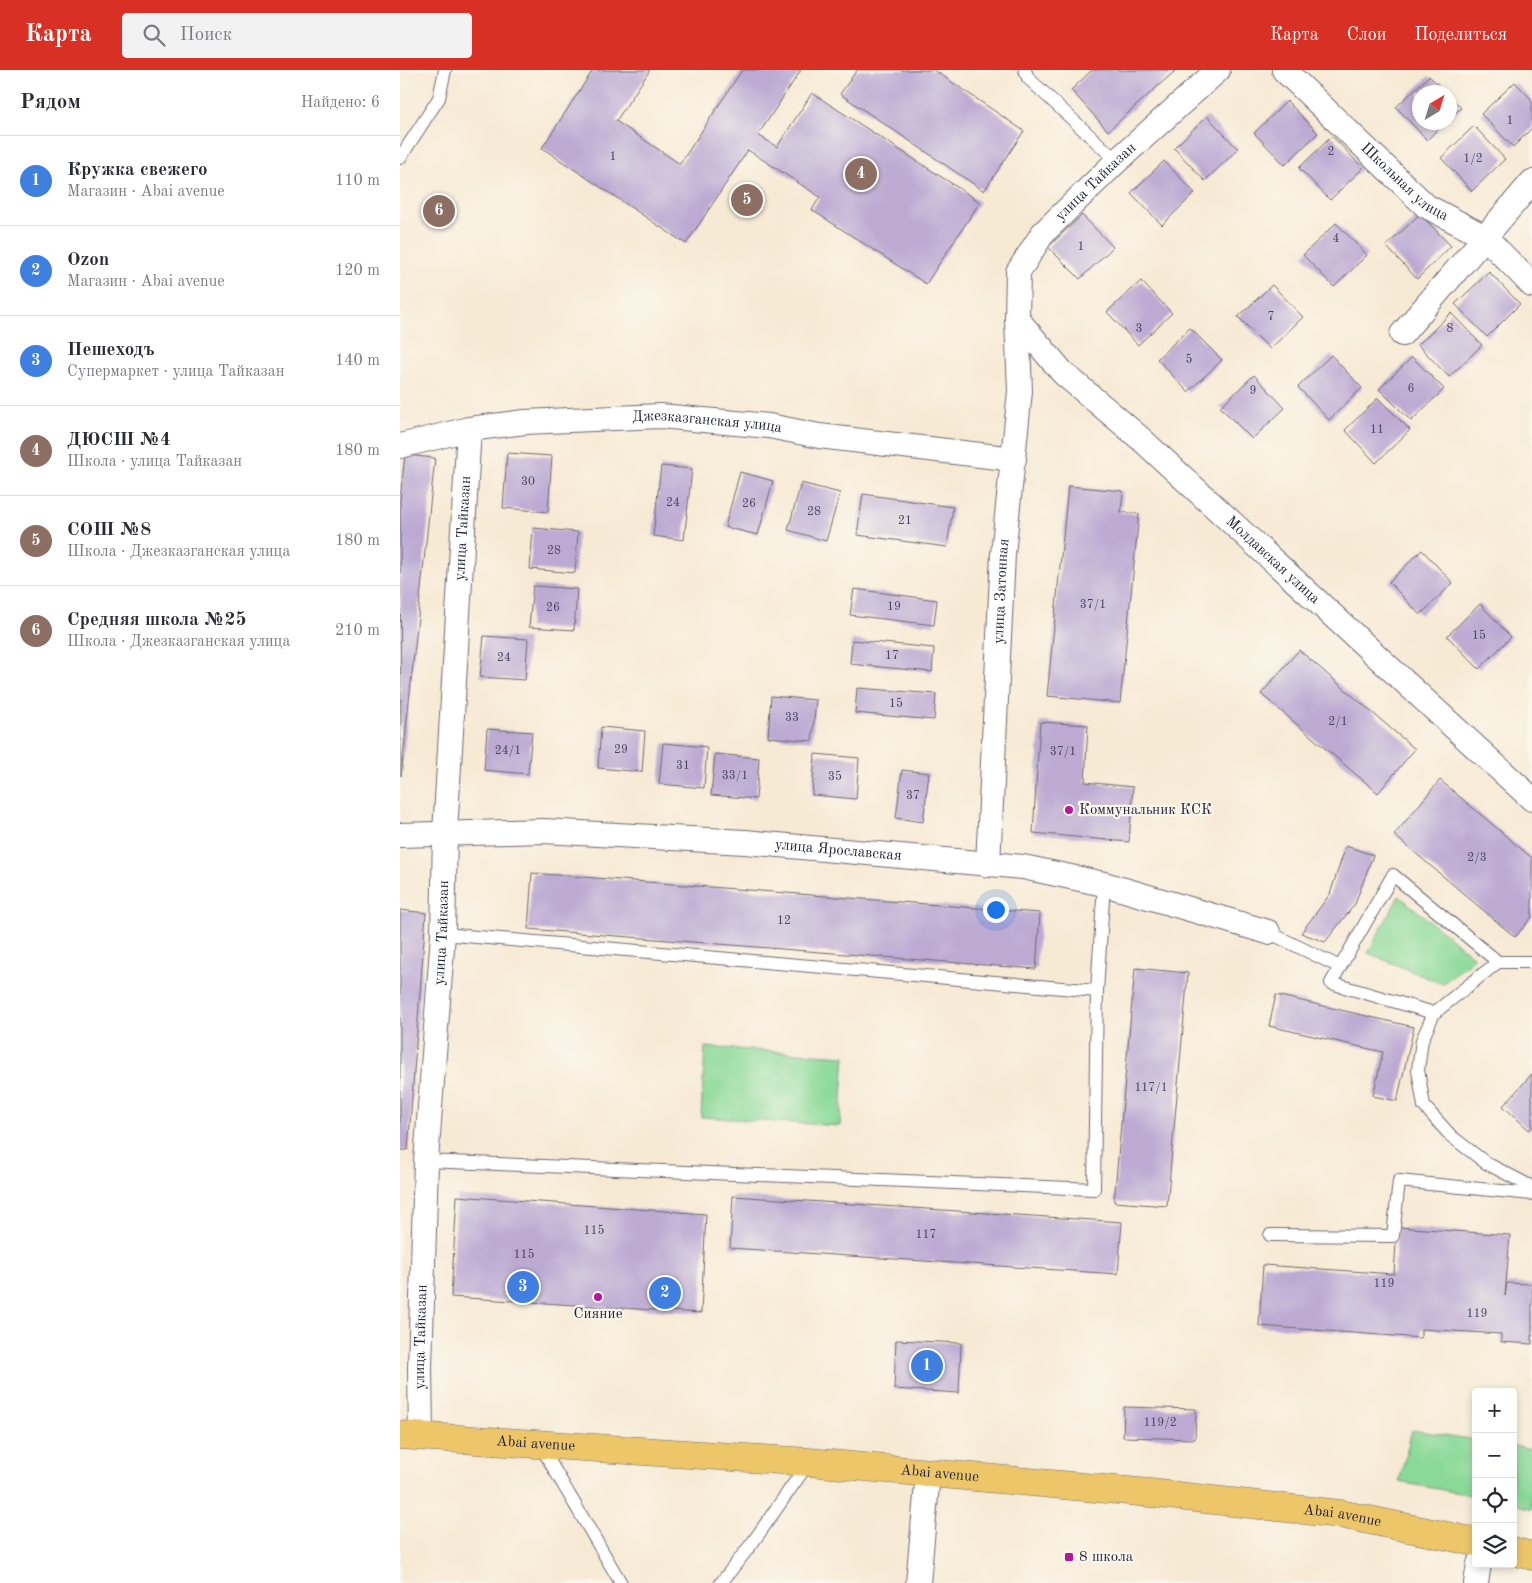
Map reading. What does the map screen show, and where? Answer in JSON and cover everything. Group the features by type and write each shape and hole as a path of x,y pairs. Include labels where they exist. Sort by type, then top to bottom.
{"main road":[{"name":"Abai avenue","path":"411,1436 808,1462 1288,1507 1390,1523 1472,1541"},
{"path":"1517,1552 1532,1556"}],"street":[{"name":"улица Тайказан","path":"1017,319 1018,272 1043,233 1117,162 1218,70"},
{"name":"Школьная улица","path":"1284,70 1426,206 1485,237 1532,285"},
{"path":"1402,334 1532,182"},
{"name":"улица Затонная","path":"988,865 1003,554 1020,391 1017,319"},
{"name":"Молдавская улица","path":"1017,319 1063,373 1141,439 1532,799"},
{"name":"Джезказганская улица","path":"400,446 469,429 525,422 660,416 769,426 819,436 1014,459"},
{"name":"улица Тайказан","path":"411,1436 420,1368 426,1161 443,934 445,833 469,429"},
{"name":"улица Ярославская","path":"400,835 542,831 746,842 1023,867 1104,884 1268,932"},
{"path":"918,1583 928,1474"},
{"path":"1476,1583 1478,1568"}],"lane":[{"path":"400,158 439,98 445,70"},
{"path":"1025,70 1028,78 1117,162"},
{"path":"1434,1013 1331,983 1393,875 1498,962"},
{"path":"426,1161 1094,1189 1097,992 1104,884"},
{"path":"1268,932 1340,967"},
{"path":"443,934 1097,992"},
{"path":"1532,962 1498,962 1434,1013 1422,1040 1418,1070 1424,1106 1451,1136 1486,1163 1532,1187"},
{"path":"1270,1235 1393,1236 1399,1181 1532,1194"},
{"path":"539,1443 621,1583"},
{"path":"721,1583 753,1542 808,1462"}],"green space":[{"path":"1399,896 1475,958 1442,984 1368,953"},
{"path":"705,1047 845,1056 840,1126 701,1117"},
{"path":"1412,1430 1472,1439 1472,1495 1399,1482"},
{"path":"1517,1447 1532,1449 1532,1509 1517,1505"}],"building":[{"path":"593,70 650,70 616,121 680,164 742,70 801,70 758,135 777,147 812,93 980,202 926,284 812,210 820,197 748,150 686,244 542,148"},
{"path":"857,70 934,70 1024,131 984,191 840,94"},
{"path":"1092,70 1176,70 1108,131 1071,90"},
{"path":"1429,76 1439,85 1419,85"},
{"path":"1515,82 1532,100 1532,128 1513,147 1481,114"},
{"path":"1412,92 1412,124 1396,107"},
{"path":"1287,101 1318,133 1285,165 1254,133"},
{"path":"1457,104 1461,108 1457,112"},
{"path":"1207,116 1238,149 1205,181 1174,148"},
{"path":"1474,126 1505,159 1472,191 1441,158"},
{"path":"1418,130 1437,130 1427,140"},
{"path":"1332,136 1363,168 1330,200 1299,168"},
{"path":"1164,161 1195,193 1162,225 1131,193"},
{"path":"1420,214 1451,246 1417,279 1386,246"},
{"path":"1082,215 1113,247 1080,279 1048,247"},
{"path":"1336,223 1367,255 1334,287 1303,255"},
{"path":"1489,272 1520,304 1487,337 1455,304"},
{"path":"1141,281 1172,313 1138,345 1107,312"},
{"path":"1272,285 1303,317 1270,349 1238,317"},
{"path":"1451,313 1482,345 1449,377 1418,345"},
{"path":"1190,328 1222,360 1188,392 1157,359"},
{"path":"1331,355 1362,388 1329,420 1298,387"},
{"path":"1412,357 1444,389 1411,421 1379,389"},
{"path":"1254,375 1285,408 1252,439 1220,407"},
{"path":"1378,398 1410,430 1376,463 1345,430"},
{"path":"507,453 552,456 548,512 503,508"},
{"path":"405,455 435,458 401,776 400,499"},
{"path":"661,466 692,469 684,540 653,536"},
{"path":"740,472 773,481 758,535 725,527"},
{"path":"801,483 840,493 826,541 788,530"},
{"path":"1068,486 1123,491 1121,512 1139,514 1120,703 1047,696"},
{"path":"863,494 953,507 947,547 857,535"},
{"path":"533,528 578,532 575,573 530,569"},
{"path":"1422,550 1453,583 1420,615 1389,582"},
{"path":"533,586 577,589 574,630 529,627"},
{"path":"854,589 937,600 934,625 850,615"},
{"path":"1480,604 1511,637 1479,669 1447,636"},
{"path":"484,636 528,639 525,680 480,677"},
{"path":"852,640 934,648 932,672 850,664"},
{"path":"1299,650 1415,749 1378,793 1261,694"},
{"path":"857,688 936,694 934,720 855,713"},
{"path":"771,696 816,700 812,741 768,737"},
{"path":"1040,722 1088,725 1085,782 1133,787 1129,842 1033,833"},
{"path":"601,727 645,731 642,772 598,768"},
{"path":"487,729 532,732 528,774 484,770"},
{"path":"663,743 707,747 704,788 659,784"},
{"path":"715,754 759,758 756,799 711,795"},
{"path":"815,754 859,758 856,799 812,795"},
{"path":"902,770 929,773 923,822 896,818"},
{"path":"1440,780 1532,858 1532,917 1515,937 1394,835"},
{"path":"1346,846 1373,855 1355,904 1325,942 1301,933 1330,894"},
{"path":"532,873 1040,913 1036,969 528,929"},
{"path":"400,910 426,913 408,1150 400,1150"},
{"path":"1135,968 1188,973 1167,1206 1114,1202"},
{"path":"1276,995 1414,1027 1397,1101 1373,1096 1383,1052 1269,1026"},
{"path":"1532,1074 1532,1127 1529,1130 1503,1106"},
{"path":"457,1196 706,1214 701,1313 451,1297"},
{"path":"733,1196 1122,1222 1118,1274 730,1248"},
{"path":"1397,1227 1510,1235 1505,1296 1507,1283 1532,1284 1532,1344 1501,1342 1501,1334 1421,1329 1421,1338 1259,1326 1263,1265 1394,1274"},
{"path":"896,1340 961,1343 959,1393 894,1389"},
{"path":"1124,1407 1196,1409 1195,1439 1123,1437"}],"place":[{"name":"ДЮСШ №4","path":"861,174"},
{"name":"СОШ №8","path":"747,200"},
{"name":"Средняя школа №25","path":"439,211"},
{"name":"Коммунальник КСК","path":"1069,810"},
{"name":"Пешеходъ","path":"523,1287"},
{"name":"Ozon","path":"665,1293"},
{"name":"Сияние","path":"598,1297"},
{"name":"Кружка свежего","path":"927,1366"},
{"name":"8 школа","path":"1069,1557"}]}
